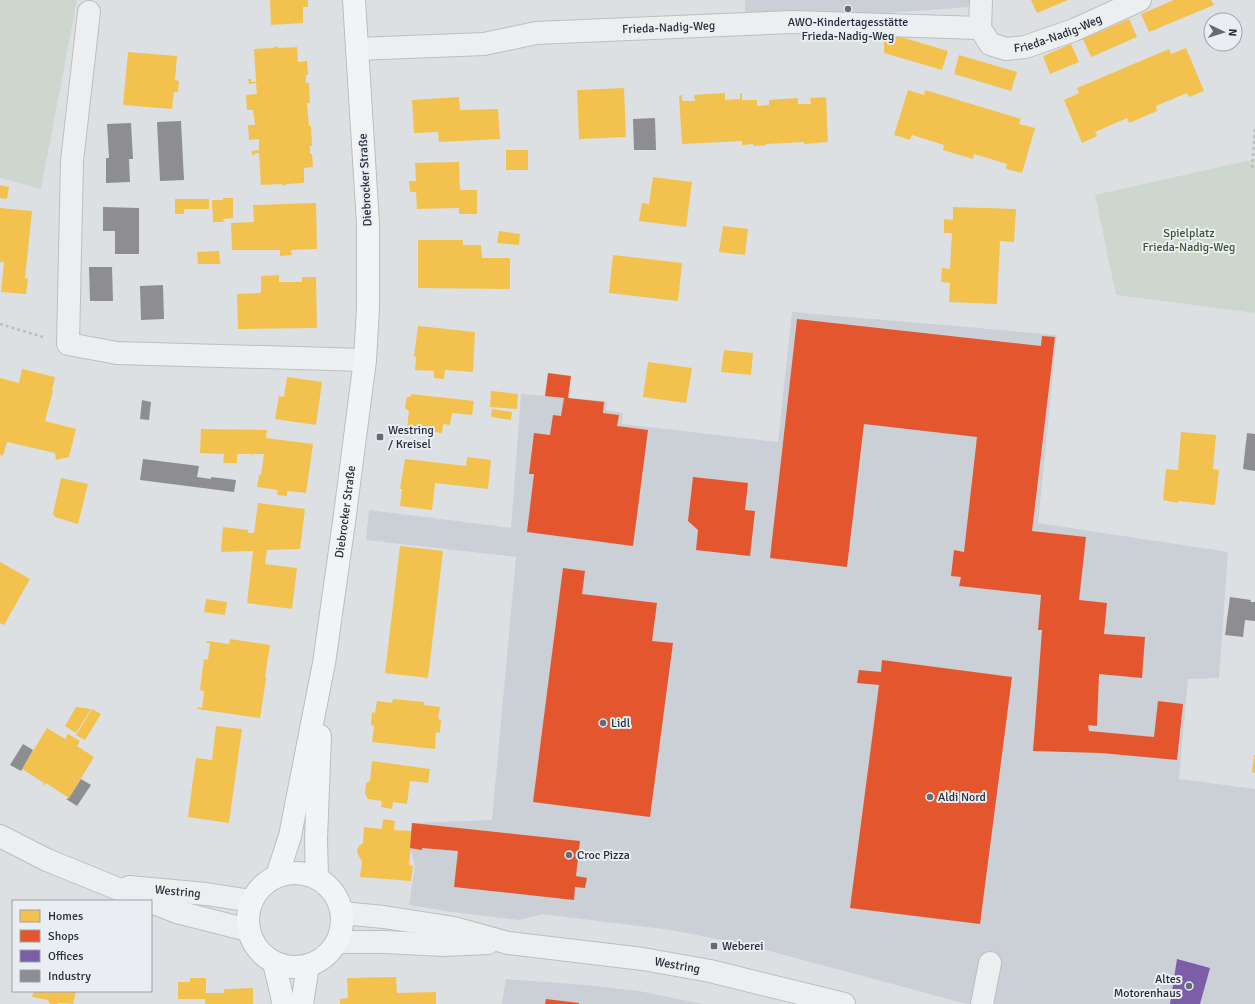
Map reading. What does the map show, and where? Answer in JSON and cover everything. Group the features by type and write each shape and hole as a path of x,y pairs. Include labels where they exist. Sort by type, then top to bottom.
{"main road":[{"name":"Diebrocker Straße","path":"278,876 290,836 324,663 365,360 368,308 368,224 354,0"},
{"name":"Diebrocker Straße","path":"317,878 316,840 324,663"},
{"path":"290,873 304,874 317,878 329,887 337,899 342,913 342,928 337,942 330,953 320,961 308,966 291,968 274,963 260,952 253,942 248,930 248,915 252,901 263,885 278,876 290,873"},
{"path":"274,963 283,1004"},
{"path":"302,1004 308,966"}],"street":[{"path":"980,0 980,28"},
{"name":"Frieda-Nadig-Weg","path":"357,49 484,44 536,32 793,22 980,28 990,44 1006,49 1025,47 1074,30 1140,0"},
{"path":"89,12 72,161 68,344 116,353 365,360"},
{"name":"Westring","path":"0,836 47,860 146,900"},
{"name":"Westring","path":"104,883 148,889 206,894 252,901"},
{"name":"Westring","path":"152,902 177,912 248,930"},
{"name":"Westring","path":"342,913 384,917 454,928 508,942 643,959 710,971 818,1001 844,1004"},
{"name":"Westring","path":"337,942 384,942 444,945 508,942"},
{"path":"982,1004 990,963"}],"path":[{"path":"1252,168 1255,126"},
{"path":"0,324 68,344"}],"shaded area":[{"name":"AWO-Kindertagesstätte Frieda-Nadig-Weg","path":"745,0 971,0 968,7 805,19 805,10 745,12"},
{"path":"792,312 1057,335 1038,523 1228,552 1219,678 1188,679 1179,779 1255,789 1255,1004 967,1004 743,944 671,930 542,914 519,920 409,905 415,866 410,848 412,823 492,820 516,557 366,540 369,510 511,528 521,394 607,401 606,410 623,413 622,424 778,442"},
{"path":"506,979 586,985 639,991 703,1004 502,1004"}],"green space":[{"path":"0,0 77,0 41,189 0,178"},
{"name":"Spielplatz Frieda-Nadig-Weg","path":"1255,159 1255,313 1116,295 1095,195"}],"building: Homes":[{"path":"270,0 308,0 308,7 303,7 303,23 271,25"},
{"path":"1031,0 1068,0 1037,13"},
{"path":"1174,0 1211,0 1214,5 1149,32 1141,14"},
{"path":"1129,19 1137,37 1091,57 1083,39"},
{"path":"884,32 948,51 942,70 884,53"},
{"path":"1071,44 1079,62 1050,74 1043,56"},
{"path":"276,46 279,48 297,47 298,62 307,61 308,75 306,75 306,83 309,83 310,103 307,103 309,126 311,126 312,146 310,146 310,154 312,154 313,167 304,168 304,183 287,184 284,186 281,184 261,185 259,153 254,153 255,155 252,155 252,151 259,150 259,139 249,140 248,125 255,125 253,110 247,110 246,95 257,94 256,83 249,84 248,79 251,79 251,82 256,82 254,49 273,48"},
{"path":"1186,48 1204,91 1189,97 1187,93 1156,106 1157,111 1129,123 1127,118 1095,132 1097,136 1082,143 1064,100 1079,93 1077,88 1169,49 1171,54"},
{"path":"128,52 177,56 175,80 179,81 178,92 174,92 172,109 123,105"},
{"path":"959,55 1017,72 1011,91 954,74"},
{"path":"624,88 626,137 579,139 577,90"},
{"path":"908,90 924,95 925,90 1021,119 1019,124 1035,128 1022,173 1006,169 1007,164 974,154 973,159 943,150 944,145 912,135 910,140 894,135"},
{"path":"725,93 725,100 740,99 740,93 742,93 742,100 757,100 757,106 769,105 769,100 798,98 798,104 811,104 810,98 826,97 828,142 804,144 804,142 766,144 754,146 753,144 742,145 742,141 682,144 679,96 682,95 682,101 695,101 694,95"},
{"path":"459,97 460,110 498,109 500,139 439,142 438,132 414,133 412,100"},
{"path":"506,150 528,150 528,170 506,170"},
{"path":"459,162 460,190 477,190 477,214 459,214 459,208 417,209 416,192 410,192 409,181 416,181 415,163"},
{"path":"653,177 692,182 686,227 639,221 642,203 649,204"},
{"path":"0,185 9,187 7,199 0,198"},
{"path":"223,198 233,198 233,218 223,219 224,222 213,222 212,200 223,200"},
{"path":"175,199 209,199 209,209 184,209 184,214 175,214"},
{"path":"316,203 317,249 291,250 292,255 280,256 280,250 232,250 231,223 254,222 253,205"},
{"path":"953,207 1016,209 1014,242 1000,241 997,304 949,302 950,283 941,282 942,268 950,269 952,233 944,233 944,219 953,220"},
{"path":"0,208 32,211 25,278 28,279 26,294 1,292 4,262 0,262"},
{"path":"723,226 748,229 745,255 719,252"},
{"path":"499,231 520,234 519,245 497,243"},
{"path":"418,240 463,240 463,245 481,245 482,258 510,258 510,289 418,288"},
{"path":"219,251 220,264 198,264 197,252"},
{"path":"613,255 682,263 678,301 609,293"},
{"path":"279,275 279,282 302,282 302,277 316,277 317,328 238,329 237,294 261,293 261,276"},
{"path":"418,326 475,332 473,372 445,370 444,379 434,378 434,371 415,370 416,357 414,356"},
{"path":"724,350 753,353 751,375 721,372"},
{"path":"648,362 692,368 686,403 643,397"},
{"path":"22,369 55,377 45,421 76,429 69,457 56,460 55,453 7,442 3,456 0,455 0,378 19,383"},
{"path":"287,377 322,382 316,425 275,419 279,396 284,397"},
{"path":"491,391 518,394 517,409 490,407"},
{"path":"411,394 474,401 472,415 452,413 450,425 443,424 442,433 407,429 409,411 405,406 407,397 411,396"},
{"path":"492,409 512,412 511,420 491,417"},
{"path":"201,429 267,430 266,438 313,444 306,493 287,491 287,496 277,495 278,490 257,487 259,475 261,475 264,454 253,454 252,456 252,454 237,454 237,463 223,463 224,454 200,453"},
{"path":"1181,432 1216,435 1213,469 1219,470 1215,505 1178,501 1178,503 1163,500 1166,469 1178,470"},
{"path":"467,457 491,460 488,489 435,483 432,510 400,506 402,489 400,489 405,459 466,466"},
{"path":"61,478 88,484 78,524 55,517 53,514"},
{"path":"258,503 305,509 300,549 267,550 265,564 297,568 292,609 247,603 253,551 221,552 223,527 248,530 248,533 254,533"},
{"path":"400,546 443,551 428,678 385,673"},
{"path":"0,562 30,579 4,625 0,623"},
{"path":"206,599 227,602 225,615 204,612"},
{"path":"230,639 270,645 260,718 197,709 198,707 202,708 204,691 200,690 204,659 208,660 210,643 206,643 207,641 229,644"},
{"path":"393,699 424,702 424,705 440,707 438,719 441,720 440,733 436,732 435,749 372,742 374,726 371,725 372,712 375,713 377,701 392,703"},
{"path":"76,707 91,709 76,733 65,726"},
{"path":"92,709 101,714 85,740 76,735"},
{"path":"216,726 242,729 229,823 188,817 196,758 212,760"},
{"path":"47,728 65,739 68,734 80,741 77,746 94,757 69,798 46,783 43,787 44,783 22,769"},
{"path":"1255,755 1255,773 1252,772"},
{"path":"372,761 430,769 428,783 410,781 407,804 393,802 392,809 381,807 382,801 368,799 365,794 366,783 370,781"},
{"path":"383,819 395,821 394,830 412,831 409,865 413,866 411,881 360,877 362,861 357,850 363,843 364,827 382,829"},
{"path":"396,977 397,993 436,992 436,1004 340,1004 340,999 348,998 347,978"},
{"path":"190,978 206,978 206,993 224,993 224,989 253,988 253,1004 205,1004 205,999 178,999 178,982 190,982"},
{"path":"34,992 76,992 73,1004 50,1004 48,1000 32,997"}],"building: Shops":[{"path":"797,319 1041,346 1042,336 1055,337 1032,531 1086,537 1079,600 1107,603 1104,634 1145,637 1142,678 1099,674 1097,726 1088,725 1089,731 1154,737 1158,701 1183,704 1177,760 1101,753 1033,751 1042,630 1038,630 1041,595 959,586 961,577 951,576 954,550 964,552 977,437 864,424 847,567 770,558"},
{"path":"548,373 571,376 568,398 604,402 603,413 619,415 617,426 648,430 633,546 527,532 534,474 529,474 534,433 550,435 553,415 561,416 564,398 545,396"},
{"path":"693,477 748,483 745,510 755,511 750,556 696,550 698,530 688,521"},
{"name":"Lidl","path":"563,568 585,571 582,594 657,603 652,641 673,643 650,817 533,802"},
{"name":"Aldi Nord","path":"882,660 1012,677 980,924 850,908 879,685 857,683 859,670 881,672"},
{"path":"412,823 580,841 576,876 587,878 585,888 575,887 574,900 454,887 458,851 422,848 422,850 410,848"},
{"path":"546,999 579,1003 579,1004 545,1004"}],"building: Offices":[{"name":"Altes Motorenhaus","path":"1177,959 1210,968 1200,1004 1170,1004"}],"building: Industry":[{"path":"655,118 656,150 634,150 633,119"},
{"path":"181,121 184,180 160,181 157,122"},
{"path":"131,123 133,159 129,159 130,182 106,183 106,158 109,158 107,124"},
{"path":"103,207 139,208 139,254 115,254 115,231 103,231"},
{"path":"89,267 112,267 113,301 90,301"},
{"path":"163,285 164,319 141,320 140,286"},
{"path":"142,400 151,402 149,420 140,419"},
{"path":"1247,433 1255,434 1255,471 1243,469"},
{"path":"143,459 199,466 197,477 236,480 234,492 140,480"},
{"path":"1230,597 1255,602 1255,621 1245,620 1243,637 1225,635"},
{"path":"23,744 33,750 21,771 10,765"},
{"path":"81,779 91,785 77,806 66,799 69,798"}],"place":[{"name":"AWO-Kindertagesstätte Frieda-Nadig-Weg","path":"848,9"},
{"name":"Westring / Kreisel","path":"380,437"},
{"name":"Lidl","path":"603,723"},
{"name":"Aldi Nord","path":"930,797"},
{"name":"Croc Pizza","path":"569,855"},
{"name":"Weberei","path":"714,946"},
{"name":"Altes Motorenhaus","path":"1189,986"}]}
